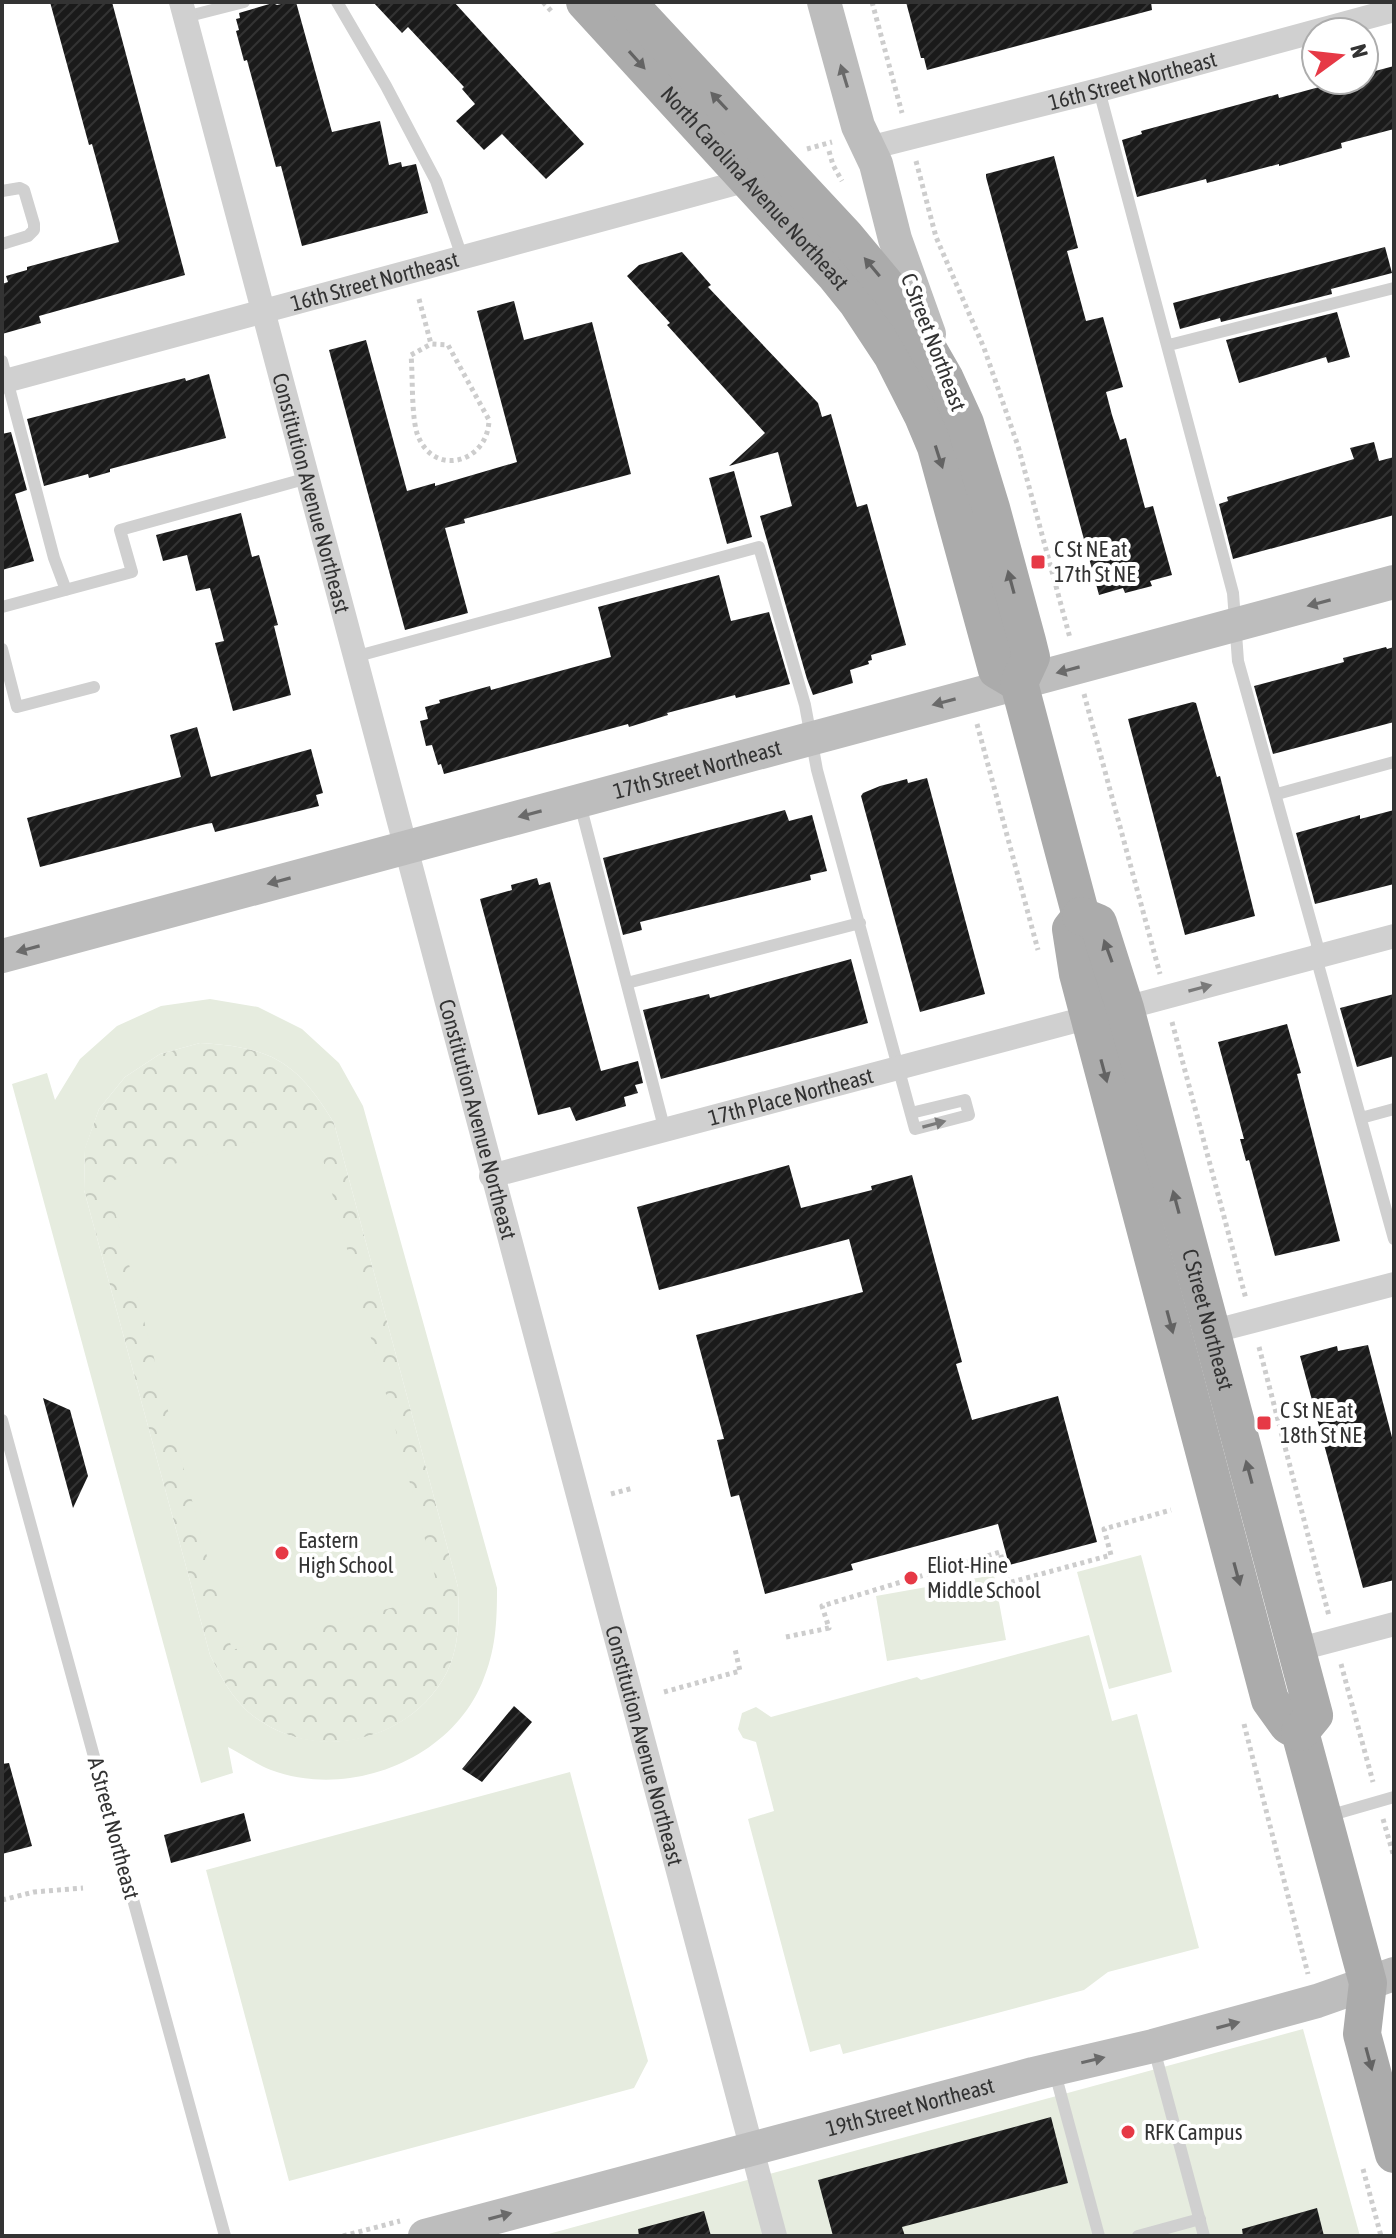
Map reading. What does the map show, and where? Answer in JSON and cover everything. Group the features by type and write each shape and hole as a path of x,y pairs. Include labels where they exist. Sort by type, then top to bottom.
{"main road":[{"name":"North Carolina Avenue Northeast","path":"585,2 890,290 945,379"},
{"name":"North Carolina Avenue Northeast","path":"627,2 760,170 857,302 908,385"},
{"name":"C Street Northeast","path":"824,2 858,126 876,164 895,239 945,379 977,457 1031,657 1019,683 1081,916 1098,923 1113,965 1107,1013 1270,1700 1288,1725 1300,1732 1323,1817 1394,2014"},
{"name":"C Street Northeast","path":"908,385 923,416 946,480 997,670 1019,683"},
{"name":"17th Street Northeast","path":"2,956 1394,582"},
{"name":"C Street Northeast","path":"1107,1013 1211,1332 1314,1715 1300,1732"},
{"name":"C Street Northeast","path":"1381,1978 1362,2034 1394,2154"},
{"name":"19th Street Northeast","path":"425,2236 751,2148 1153,2046 1317,2001 1381,1978"}],"street":[{"name":"Constitution Avenue Northeast","path":"183,9 775,2236"},
{"name":"16th Street Northeast","path":"869,148 1394,10"},
{"name":"16th Street Northeast","path":"4,374 263,311 760,170"},
{"name":"17th Place Northeast","path":"491,1176 1394,936"},
{"path":"1211,1332 1394,1284"},
{"path":"1296,1650 1394,1624"}],"lane":[{"path":"183,9 244,2"},
{"path":"337,2 436,181 462,257"},
{"path":"1099,90 1232,590 1238,661 1277,794 1317,944 1316,957 1394,1239"},
{"path":"2,191 24,190 34,224 34,230 28,236 2,244"},
{"path":"1169,345 1394,288"},
{"path":"4,374 54,558 66,590"},
{"path":"2,607 132,572 120,530 308,478"},
{"path":"354,657 759,547 805,705 817,770 911,1113"},
{"path":"2,649 17,707 94,687"},
{"path":"1277,794 1394,762"},
{"path":"580,801 665,1131"},
{"path":"627,983 860,923"},
{"path":"1361,1118 1394,1109"},
{"name":"A Street Northeast","path":"2,1420 225,2236"},
{"path":"1323,1817 1394,1797"},
{"path":"1153,2046 1204,2236"},
{"path":"1054,2069 1099,2236"},
{"path":"1138,2236 1200,2219"}],"path":[{"path":"872,2 904,119"},
{"path":"760,170 853,137 869,148"},
{"path":"829,151 844,186"},
{"path":"913,152 936,237 984,348 1018,446 1072,649"},
{"path":"419,299 431,344"},
{"path":"431,344 448,345 489,420 485,441 470,456 461,459 439,459 430,454 418,435 411,355 431,344"},
{"path":"1083,690 1160,976"},
{"path":"976,720 1039,953"},
{"path":"1170,1013 1246,1299"},
{"path":"1257,1338 1331,1622"},
{"path":"611,1494 633,1488"},
{"path":"786,1637 829,1628 822,1606 1000,1552 1008,1583 1111,1555 1104,1529 1171,1510"},
{"path":"664,1692 740,1671 735,1649"},
{"path":"1340,1658 1394,1857"},
{"path":"2,1900 34,1892 83,1888"}],"green space":[{"path":"210,999 258,1007 302,1029 339,1063 363,1106 497,1588 493,1647 482,1683 467,1710 446,1734 421,1752 393,1767 363,1776 332,1780 301,1778 271,1770 228,1747 233,1773 201,1783 12,1084 47,1073 55,1100 80,1059 117,1026 161,1006","holes":["200,1043 264,1054 294,1072 308,1085 334,1123 458,1587 456,1641 447,1672 432,1695 413,1713 365,1737 339,1741 312,1740 286,1734 253,1716 231,1692 215,1665 84,1190 85,1149 99,1109 125,1077 160,1054"]},
{"path":"200,1043 246,1049 280,1062 308,1085 334,1123 458,1587 456,1641 447,1672 432,1695 413,1713 390,1728 365,1737 339,1742 312,1741 286,1734 253,1716 231,1692 215,1665 84,1190 85,1148 99,1109 125,1077 160,1054"},
{"path":"314,1126 440,1595 232,1650 107,1182"},
{"path":"1141,1555 1172,1672 1109,1689 1077,1572"},
{"path":"994,1575 1006,1640 887,1661 876,1596"},
{"path":"1089,1635 1112,1721 1137,1714 1199,1948 1108,1972 1084,1990 843,2054 840,2044 810,2052 748,1819 774,1811 756,1742 743,1738 738,1729 742,1713 756,1707 771,1717"},
{"path":"570,1772 648,2061 634,2088 289,2181 206,1870"},
{"name":"RFK Campus","path":"1303,2029 1360,2236 541,2236"}],"building":[{"path":"50,2 112,2 185,275 39,316 41,323 2,334 2,284 8,282 6,276 27,270 27,267 119,242"},
{"path":"296,2 332,132 380,121 389,165 401,162 402,167 416,164 428,213 302,246 281,166 276,167 236,31 239,30 236,19 240,18 239,13 273,3"},
{"path":"373,2 454,2 584,144 546,179 502,134 484,150 456,121 475,104 462,89 464,87 408,27 402,33"},
{"path":"906,2 1151,2 1152,10 927,70"},
{"path":"1394,66 1394,129 1341,143 1342,148 1279,166 1207,183 1206,179 1137,197 1122,140 1142,134 1141,131 1278,94 1279,98 1300,92 1300,96 1380,96 1380,70"},
{"path":"1054,156 1078,248 1067,251 1086,321 1103,317 1123,387 1106,392 1112,415 1120,440 1126,438 1145,508 1153,506 1172,575 1150,581 1152,586 1125,593 1123,588 1099,595 986,177 986,174"},
{"path":"1385,247 1392,273 1331,289 1332,294 1180,329 1173,303"},
{"path":"682,252 711,285 708,287 818,403 822,417 831,414 857,507 867,504 906,645 871,655 869,664 850,670 853,683 813,695 807,679 760,516 792,506 778,452 729,466 765,433 627,276 639,265"},
{"path":"514,301 524,340 592,322 631,474 464,519 465,523 445,528 468,613 405,630 329,350 366,340 407,491 435,483 435,486 517,462 477,311"},
{"path":"1337,312 1350,357 1328,363 1326,357 1239,383 1226,340"},
{"path":"209,374 226,438 110,469 110,472 89,478 88,474 44,486 27,419"},
{"path":"11,432 27,490 15,494 34,561 2,570 2,434"},
{"path":"1374,442 1379,461 1394,457 1394,515 1233,559 1219,504 1228,501 1227,497 1354,459 1350,448"},
{"path":"734,471 752,537 727,544 709,478"},
{"path":"241,513 252,557 259,555 278,625 274,626 291,695 233,711 215,643 224,641 210,588 196,591 187,555 163,561 156,535"},
{"path":"719,575 731,621 769,612 790,684 736,698 735,695 667,713 629,727 628,724 444,774 432,745 426,746 420,721 428,719 425,707 490,686 491,690 611,657 598,607"},
{"path":"1394,647 1394,722 1273,754 1254,686 1344,662 1343,658"},
{"path":"1196,703 1217,777 1220,776 1255,916 1185,935 1128,719"},
{"path":"197,727 211,777 311,749 323,793 316,795 319,806 215,832 212,823 206,824 40,867 27,818 181,777 170,735"},
{"path":"927,778 985,994 920,1012 861,796 880,786"},
{"path":"785,810 789,821 812,815 827,871 810,875 811,880 640,922 642,930 623,935 603,858"},
{"path":"1394,810 1394,884 1315,904 1296,833 1360,815 1360,819"},
{"path":"537,878 539,885 550,882 601,1071 638,1061 643,1083 635,1085 638,1093 624,1097 626,1106 576,1121 570,1107 538,1115 480,899 512,890 511,885"},
{"path":"851,959 868,1023 661,1079 643,1010 709,994 710,998"},
{"path":"1394,994 1394,1056 1357,1067 1340,1008"},
{"path":"1287,1024 1340,1241 1275,1256 1249,1160 1246,1161 1240,1139 1244,1139 1218,1042"},
{"path":"789,1165 801,1208 872,1190 871,1186 912,1175 962,1362 956,1364 972,1420 1058,1396 1097,1542 1009,1565 998,1524 851,1564 853,1570 765,1594 739,1495 731,1497 717,1440 724,1439 696,1335 863,1292 849,1239 659,1290 637,1207"},
{"path":"1368,1345 1394,1445 1394,1580 1363,1588 1300,1356 1337,1346 1338,1351"},
{"path":"43,1398 70,1410 88,1476 73,1508"},
{"path":"514,1706 532,1722 482,1782 462,1769"},
{"path":"9,1763 32,1846 2,1854 2,1764"},
{"path":"244,1813 251,1841 171,1863 164,1835"},
{"path":"1051,2117 1068,2183 902,2227 905,2236 833,2236 818,2180"},
{"path":"1317,2208 1324,2236 1243,2236 1242,2229"},
{"path":"704,2211 711,2236 639,2236 638,2229"}],"place":[{"name":"C St NE at 17th St NE","path":"1038,562"},
{"name":"C St NE at 18th St NE","path":"1264,1423"},
{"name":"Eastern High School","path":"282,1553"},
{"name":"Eliot-Hine Middle School","path":"911,1578"},
{"name":"RFK Campus","path":"1128,2132"}]}
